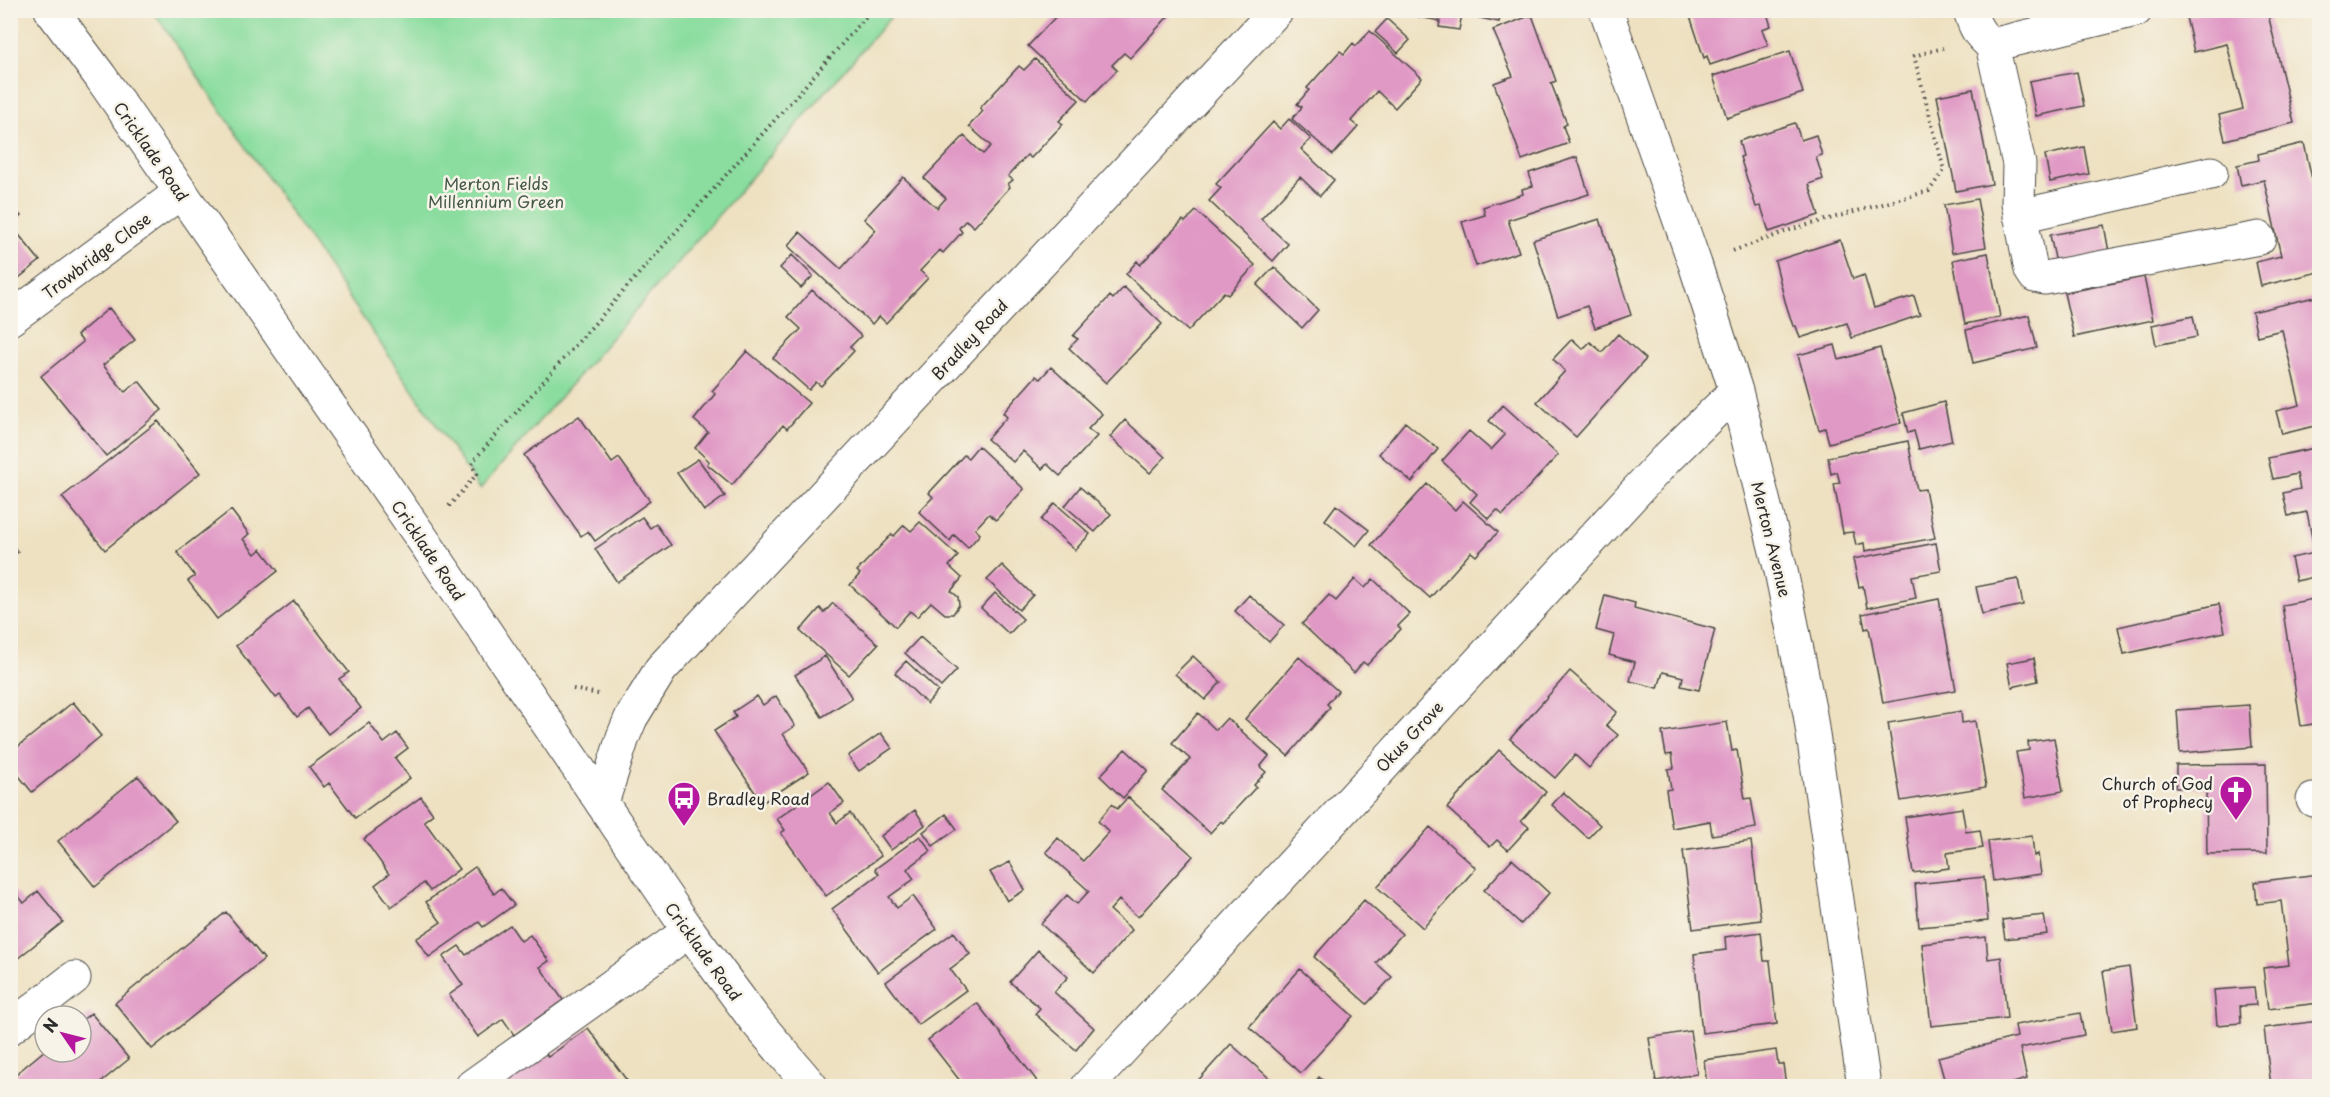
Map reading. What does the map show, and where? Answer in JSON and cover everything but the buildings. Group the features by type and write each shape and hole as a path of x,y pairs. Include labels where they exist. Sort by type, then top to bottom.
{"street":[{"name":"Cricklade Road","path":"51,10 181,192 421,537 689,931 741,1002 811,1086"},
{"name":"Bradley Road","path":"602,803 631,718 661,669 1277,10"},
{"name":"Merton Avenue","path":"1605,10 1695,264 1736,391 1781,571 1810,714 1864,1086"},
{"path":"1970,10 1980,36 1992,45 2019,164 2018,203 2031,270 2040,278 2259,238"},
{"path":"1992,45 2136,10"},
{"path":"2020,216 2211,173"},
{"name":"Trowbridge Close","path":"10,319 181,192"},
{"name":"Okus Grove","path":"1088,1086 1666,459 1736,391"},
{"path":"472,1086 689,931"},
{"path":"12,1026 74,978"}],"path":[{"path":"421,537 477,474 472,465 474,460 872,10"},
{"path":"1695,264 1793,229 1929,191 1944,171 1914,56 1971,41 1992,45"},
{"path":"570,688 602,695"}],"green space":[{"name":"Merton Fields Millennium Green","path":"153,11 896,11 480,489"}],"place":[{"name":"Church of God of Prophecy","path":"2236,821"},
{"name":"Bradley Road","path":"684,827"}]}
